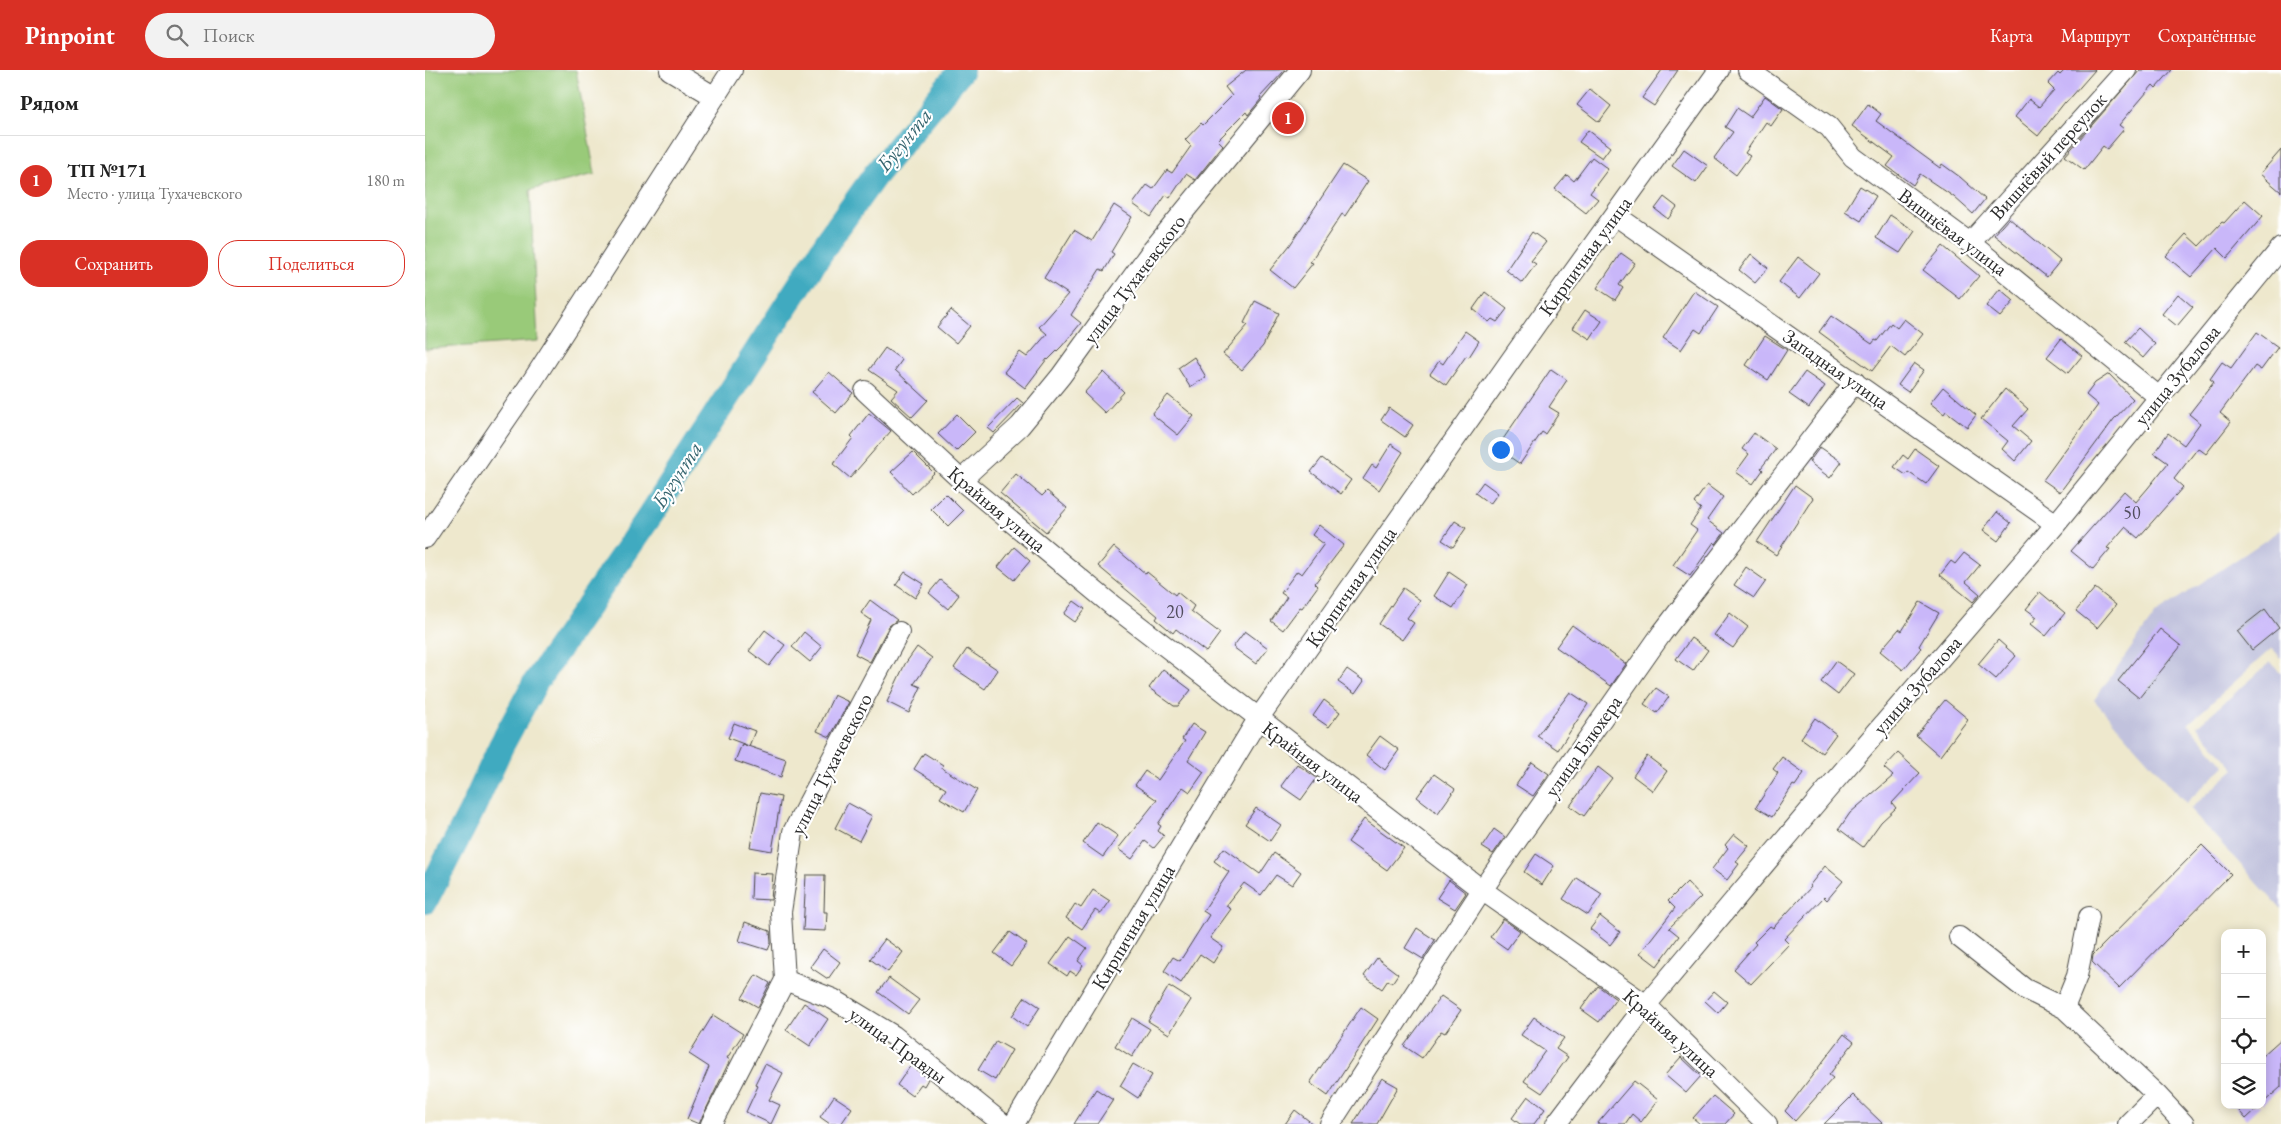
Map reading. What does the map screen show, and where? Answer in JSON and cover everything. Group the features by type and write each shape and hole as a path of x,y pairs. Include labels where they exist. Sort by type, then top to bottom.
{"street":[{"path":"670,70 715,97"},
{"path":"425,538 533,380 732,70"},
{"name":"улица Тухачевского","path":"961,480 1019,426 1055,383 1150,253 1300,70"},
{"name":"Кирпичная улица","path":"1014,1124 1258,719 1719,70"},
{"name":"Вишнёвая улица","path":"1748,70 1829,127 1853,158 1970,243 2159,397"},
{"name":"Вишнёвый переулок","path":"1970,243 2126,70"},
{"name":"Западная улица","path":"1615,215 2056,524"},
{"name":"улица Зубалова","path":"1556,1124 1647,1005 1826,791 2056,524 2281,248"},
{"name":"улица Блюхера","path":"1330,1124 1482,890 1661,633 1855,382"},
{"name":"Крайняя улица","path":"865,391 961,480 1113,606 1482,890 1647,1005 1767,1124"},
{"name":"улица Тухачевского","path":"785,980 781,912 793,832 899,632"},
{"path":"2064,1008 2077,976 2089,916"},
{"path":"1959,937 2025,989 2064,1008 2157,1095 2185,1124"},
{"path":"711,1124 785,980"},
{"name":"улица Правды","path":"785,980 833,999 894,1036 1003,1124"},
{"path":"2128,1124 2157,1095"}],"shaded area":[{"path":"2281,530 2281,658 2272,648 2188,724 2225,766 2186,803 2094,700 2156,613"},
{"path":"2271,662 2281,674 2281,909 2190,809 2235,769 2197,726"}],"green space":[{"path":"425,70 576,70 595,174 530,190 538,341 425,349"}],"building":[{"path":"1246,70 1285,70 1260,97 1261,99 1248,115 1246,112 1218,140 1223,145 1195,180 1186,174 1170,198 1166,195 1151,217 1133,204 1147,185 1153,189 1167,170 1172,173 1191,146 1185,140 1232,96 1225,87"},
{"path":"1662,70 1678,70 1654,106 1642,98"},
{"path":"2065,70 2095,70 2065,102 2038,136 2015,117 2029,99 2039,107 2054,90 2048,84 2058,73 2060,75"},
{"path":"2140,70 2172,70 2156,88 2153,85 2119,125 2124,129 2107,149 2103,146 2084,170 2065,156"},
{"path":"1590,89 1611,106 1599,122 1577,105"},
{"path":"1765,96 1783,109 1771,126 1766,122 1745,153 1750,156 1736,175 1714,158 1733,132 1725,127 1737,108 1750,117"},
{"path":"1868,104 1881,114 1876,121 1940,168 1942,164 1985,199 1973,214 1954,197 1920,174 1913,185 1887,166 1894,157 1852,126"},
{"path":"1287,107 1299,117 1289,128 1277,119"},
{"path":"1588,130 1610,147 1602,158 1579,142"},
{"path":"1684,149 1708,166 1696,183 1672,166"},
{"path":"2281,150 2281,192 2260,174"},
{"path":"1592,157 1608,169 1590,193 1598,199 1586,213 1555,189 1567,175 1574,181"},
{"path":"1343,165 1368,181 1345,216 1342,214 1310,262 1313,263 1293,288 1270,270 1290,245"},
{"path":"1860,186 1876,196 1861,221 1845,211"},
{"path":"1664,197 1677,207 1668,219 1655,209"},
{"path":"2245,200 2263,216 2227,258 2217,248 2191,277 2166,256 2186,234 2199,246"},
{"path":"1114,205 1132,217 1111,252 1114,254 1104,271 1100,269 1071,315 1081,323 1062,346 1047,359 1025,388 1004,372 1020,352 1027,357 1047,334 1039,327 1068,294 1044,278 1074,230 1092,241"},
{"path":"1890,215 1915,231 1900,253 1876,238"},
{"path":"2009,218 2060,261 2047,277 1994,235"},
{"path":"1532,232 1546,242 1531,261 1536,264 1522,283 1506,270"},
{"path":"1943,246 1979,276 1960,299 1923,270"},
{"path":"1621,253 1635,263 1619,285 1623,288 1615,300 1597,288"},
{"path":"1751,254 1768,268 1755,283 1739,270"},
{"path":"1798,257 1819,273 1800,298 1779,282"},
{"path":"2000,289 2014,301 2000,317 1986,306"},
{"path":"1694,291 1718,307 1701,333 1695,329 1681,350 1663,338"},
{"path":"1485,292 1507,309 1497,322 1492,319 1489,322 1473,309"},
{"path":"2178,294 2193,307 2177,326 2162,314"},
{"path":"1255,301 1279,313 1263,346 1242,370 1223,354 1248,325 1244,323"},
{"path":"951,310 970,326 956,343 937,327"},
{"path":"1585,310 1602,321 1590,339 1573,328"},
{"path":"1831,316 1872,344 1875,340 1877,341 1891,323 1897,328 1904,319 1923,334 1905,357 1891,346 1872,371 1819,332"},
{"path":"2138,328 2155,344 2143,358 2125,342"},
{"path":"1465,331 1479,341 1469,357 1466,356 1446,385 1430,374 1439,361 1443,364"},
{"path":"2257,332 2278,347 2261,370 2255,366 2220,413 2231,422 2206,454 2198,448 2174,479 2183,487 2138,538 2125,527 2107,548 2110,549 2093,569 2071,551 2124,491 2136,502 2148,488 2168,463 2154,453 2168,433 2184,445 2200,423 2189,414 2214,382 2210,379 2222,362 2231,368"},
{"path":"1765,336 1787,350 1768,380 1746,365"},
{"path":"2061,339 2082,356 2068,373 2047,357"},
{"path":"885,348 902,360 895,370 928,400 912,417 891,398 898,390 869,370"},
{"path":"1194,357 1206,377 1190,387 1178,368"},
{"path":"1914,363 1924,370 1908,392 1898,385"},
{"path":"1551,369 1567,380 1549,407 1559,413 1545,434 1542,432 1520,464 1497,448"},
{"path":"829,372 853,393 836,413 812,392"},
{"path":"1103,372 1124,392 1105,413 1084,393"},
{"path":"1805,372 1825,386 1809,408 1789,394"},
{"path":"2109,374 2133,399 2114,419 2060,492 2043,480 2098,405 2086,395 2095,383"},
{"path":"1943,387 1976,415 1967,427 1946,411 1944,414 1930,403"},
{"path":"2005,389 2028,409 2013,426 2031,441 2015,461 2002,449 2008,441 1981,419"},
{"path":"1168,395 1194,416 1178,435 1152,414"},
{"path":"1017,398 1023,403 994,433 988,428"},
{"path":"1389,408 1413,425 1405,437 1381,420"},
{"path":"869,413 891,431 850,478 833,464"},
{"path":"957,414 975,432 956,451 938,434"},
{"path":"1754,433 1776,449 1761,468 1763,470 1753,484 1736,472 1749,454 1742,449"},
{"path":"1391,444 1403,452 1379,490 1363,479 1372,465 1376,468"},
{"path":"1820,447 1842,462 1830,478 1809,462"},
{"path":"1915,449 1939,466 1926,484 1908,472 1906,475 1894,467 1903,455 1908,459"},
{"path":"913,452 934,473 912,494 891,472"},
{"path":"1322,458 1351,480 1341,494 1311,472"},
{"path":"1016,474 1042,496 1047,491 1067,508 1046,532 1000,493"},
{"path":"1483,482 1498,493 1490,504 1475,493"},
{"path":"1707,485 1723,497 1707,520 1724,533 1716,544 1714,542 1690,576 1673,565 1697,530 1690,525 1701,509 1694,503"},
{"path":"1795,485 1813,498 1776,555 1757,542"},
{"path":"946,494 963,511 948,526 931,509"},
{"path":"1997,512 2011,523 1998,541 1983,530"},
{"path":"1455,521 1466,528 1453,547 1442,540"},
{"path":"1319,525 1344,545 1315,583 1318,586 1283,630 1271,621 1287,597 1281,593 1297,571 1302,574 1324,544 1312,535"},
{"path":"1014,547 1030,561 1014,580 998,567"},
{"path":"1114,547 1175,595 1177,592 1194,606 1191,611 1220,633 1206,652 1176,629 1173,633 1156,619 1158,616 1098,566"},
{"path":"1964,553 1980,565 1966,582 1980,594 1973,602 1940,575 1951,561 1955,564"},
{"path":"1746,567 1766,581 1754,598 1734,585"},
{"path":"905,572 924,584 915,598 896,585"},
{"path":"1449,572 1468,585 1453,608 1434,596"},
{"path":"940,580 959,595 948,609 929,593"},
{"path":"1403,588 1420,600 1407,618 1414,623 1402,640 1379,624"},
{"path":"2095,588 2116,605 2097,628 2076,611"},
{"path":"2040,592 2065,613 2046,636 2031,624 2037,617 2026,609"},
{"path":"870,600 897,620 889,626 870,662 855,654 871,620 861,613"},
{"path":"1074,601 1085,609 1075,622 1064,614"},
{"path":"1920,602 1939,613 1919,646 1921,648 1903,670 1880,651 1899,629 1902,631"},
{"path":"2265,609 2279,628 2252,650 2237,631"},
{"path":"1730,613 1748,627 1733,648 1714,635"},
{"path":"1572,625 1626,664 1611,686 1556,647"},
{"path":"2160,629 2181,646 2139,698 2118,681"},
{"path":"765,630 785,645 769,666 749,651"},
{"path":"1245,631 1268,648 1256,664 1233,647"},
{"path":"804,632 822,647 810,662 792,647"},
{"path":"1691,638 1708,650 1693,671 1676,659"},
{"path":"1998,640 2016,656 1996,679 1978,664"},
{"path":"917,647 932,658 914,684 921,687 909,713 887,702 905,664"},
{"path":"967,649 998,670 985,689 954,668"},
{"path":"1836,661 1854,674 1838,695 1821,682"},
{"path":"1163,669 1191,690 1178,706 1174,706 1149,688"},
{"path":"1347,669 1364,681 1355,694 1338,682"},
{"path":"1656,688 1669,697 1657,713 1644,704"},
{"path":"1570,692 1588,704 1558,750 1537,736"},
{"path":"834,695 849,702 830,737 817,731"},
{"path":"1324,700 1340,712 1329,727 1313,716"},
{"path":"1945,700 1968,719 1940,756 1916,735"},
{"path":"1815,718 1836,734 1822,753 1801,738"},
{"path":"734,723 755,731 749,746 728,738"},
{"path":"1192,724 1205,732 1188,760 1204,772 1190,792 1183,787 1158,824 1161,826 1158,831 1164,836 1154,848 1145,841 1132,859 1118,849 1157,800 1135,785 1145,771 1158,780 1185,741 1182,739"},
{"path":"1380,736 1399,750 1385,770 1366,755"},
{"path":"742,744 786,759 781,777 735,761"},
{"path":"924,753 943,765 942,768 977,790 964,812 940,798 946,789 914,769"},
{"path":"1898,753 1920,773 1892,803 1896,808 1881,822 1863,847 1839,829 1850,813 1893,776 1884,768"},
{"path":"1647,756 1667,771 1653,791 1633,776"},
{"path":"1782,757 1804,773 1795,786 1793,785 1772,817 1756,807 1778,773 1773,769"},
{"path":"1532,762 1549,774 1533,796 1516,785"},
{"path":"1297,764 1317,778 1301,800 1281,786"},
{"path":"1598,767 1612,778 1584,816 1570,806"},
{"path":"1434,774 1455,789 1438,813 1417,797"},
{"path":"760,793 781,797 772,851 750,847"},
{"path":"848,803 872,816 859,841 835,828"},
{"path":"1256,808 1281,825 1270,841 1245,824"},
{"path":"1364,819 1404,848 1387,870 1348,842"},
{"path":"1097,822 1118,836 1103,857 1083,843"},
{"path":"1494,829 1505,837 1493,854 1482,847"},
{"path":"1734,834 1749,846 1736,862 1739,864 1727,880 1712,869 1728,848 1725,845"},
{"path":"2202,845 2231,874 2119,988 2092,962 2093,955"},
{"path":"1224,848 1260,874 1274,853 1301,872 1292,885 1276,875 1261,895 1244,883 1226,906 1231,909 1210,938 1223,947 1213,963 1200,954 1181,983 1164,971 1173,957 1180,961 1209,915 1203,911 1229,872 1214,861"},
{"path":"1536,854 1554,866 1542,885 1524,872"},
{"path":"1825,866 1843,881 1827,900 1824,897 1784,939 1789,944 1751,984 1734,969 1756,944 1754,942 1770,926 1773,928 1811,887 1809,886"},
{"path":"752,873 773,874 771,900 751,899"},
{"path":"806,875 825,875 824,912 827,912 826,931 803,930"},
{"path":"1577,878 1602,894 1588,915 1563,899"},
{"path":"1449,880 1466,893 1455,909 1437,898"},
{"path":"1687,882 1701,897 1669,928 1679,936 1657,966 1640,953 1675,908 1668,901"},
{"path":"1093,890 1110,901 1101,914 1095,910 1082,929 1066,918 1075,904 1081,908"},
{"path":"1600,916 1620,932 1610,945 1590,929"},
{"path":"1503,919 1520,931 1507,949 1490,937"},
{"path":"745,922 770,931 771,943 768,950 739,941"},
{"path":"1417,928 1435,940 1423,959 1405,948"},
{"path":"1010,932 1027,944 1011,966 994,953"},
{"path":"1070,936 1087,948 1078,961 1083,965 1076,975 1070,971 1067,976 1050,964"},
{"path":"885,939 903,952 888,972 870,959"},
{"path":"823,949 840,962 828,979 810,967"},
{"path":"1377,958 1398,974 1392,983 1388,980 1382,989 1364,976"},
{"path":"756,975 770,983 758,1007 742,998"},
{"path":"889,978 919,1000 908,1014 878,992"},
{"path":"1169,986 1191,1000 1169,1034 1148,1021"},
{"path":"1598,986 1616,999 1599,1022 1581,1009"},
{"path":"1714,991 1727,1002 1718,1013 1705,1001"},
{"path":"1441,996 1461,1010 1445,1033 1441,1031 1422,1058 1404,1046"},
{"path":"1025,997 1040,1007 1027,1027 1012,1016"},
{"path":"804,1003 828,1019 810,1046 786,1030"},
{"path":"1361,1007 1378,1019 1328,1096 1310,1083"},
{"path":"713,1015 743,1034 727,1058 730,1060 699,1124 687,1119 709,1067 689,1054"},
{"path":"1534,1017 1564,1038 1556,1049 1568,1057 1542,1093 1524,1081 1545,1051 1521,1035"},
{"path":"1132,1018 1150,1029 1132,1057 1115,1046"},
{"path":"1844,1034 1854,1042 1829,1075 1833,1078 1795,1121 1785,1111"},
{"path":"2281,1039 2281,1087 2266,1100 2266,1064 2266,1052"},
{"path":"996,1041 1012,1050 995,1080 978,1070"},
{"path":"1681,1057 1701,1076 1686,1093 1665,1075"},
{"path":"765,1064 783,1073 769,1100 780,1105 771,1124 746,1112 758,1086 755,1084"},
{"path":"1133,1064 1152,1075 1138,1098 1120,1086"},
{"path":"911,1065 928,1079 924,1086 921,1084 912,1096 897,1085"},
{"path":"1382,1078 1398,1087 1377,1124 1353,1124"},
{"path":"1634,1081 1658,1100 1641,1122 1632,1114 1625,1124 1597,1124"},
{"path":"1096,1089 1113,1100 1097,1124 1074,1124"},
{"path":"1853,1095 1883,1124 1824,1124"},
{"path":"834,1096 852,1108 841,1124 830,1124 820,1117"},
{"path":"1528,1096 1545,1109 1534,1124 1520,1124 1512,1118"},
{"path":"1713,1096 1734,1114 1725,1124 1700,1124 1693,1118"},
{"path":"2237,1109 2257,1109 2246,1119"},
{"path":"1295,1110 1313,1124 1285,1124"}],"waterway":[{"name":"Бугунта","path":"425,901 471,812 501,746 535,683 654,510 832,235 875,175 961,70"}],"place":[{"name":"ТП №171","path":"1288,118"}]}
